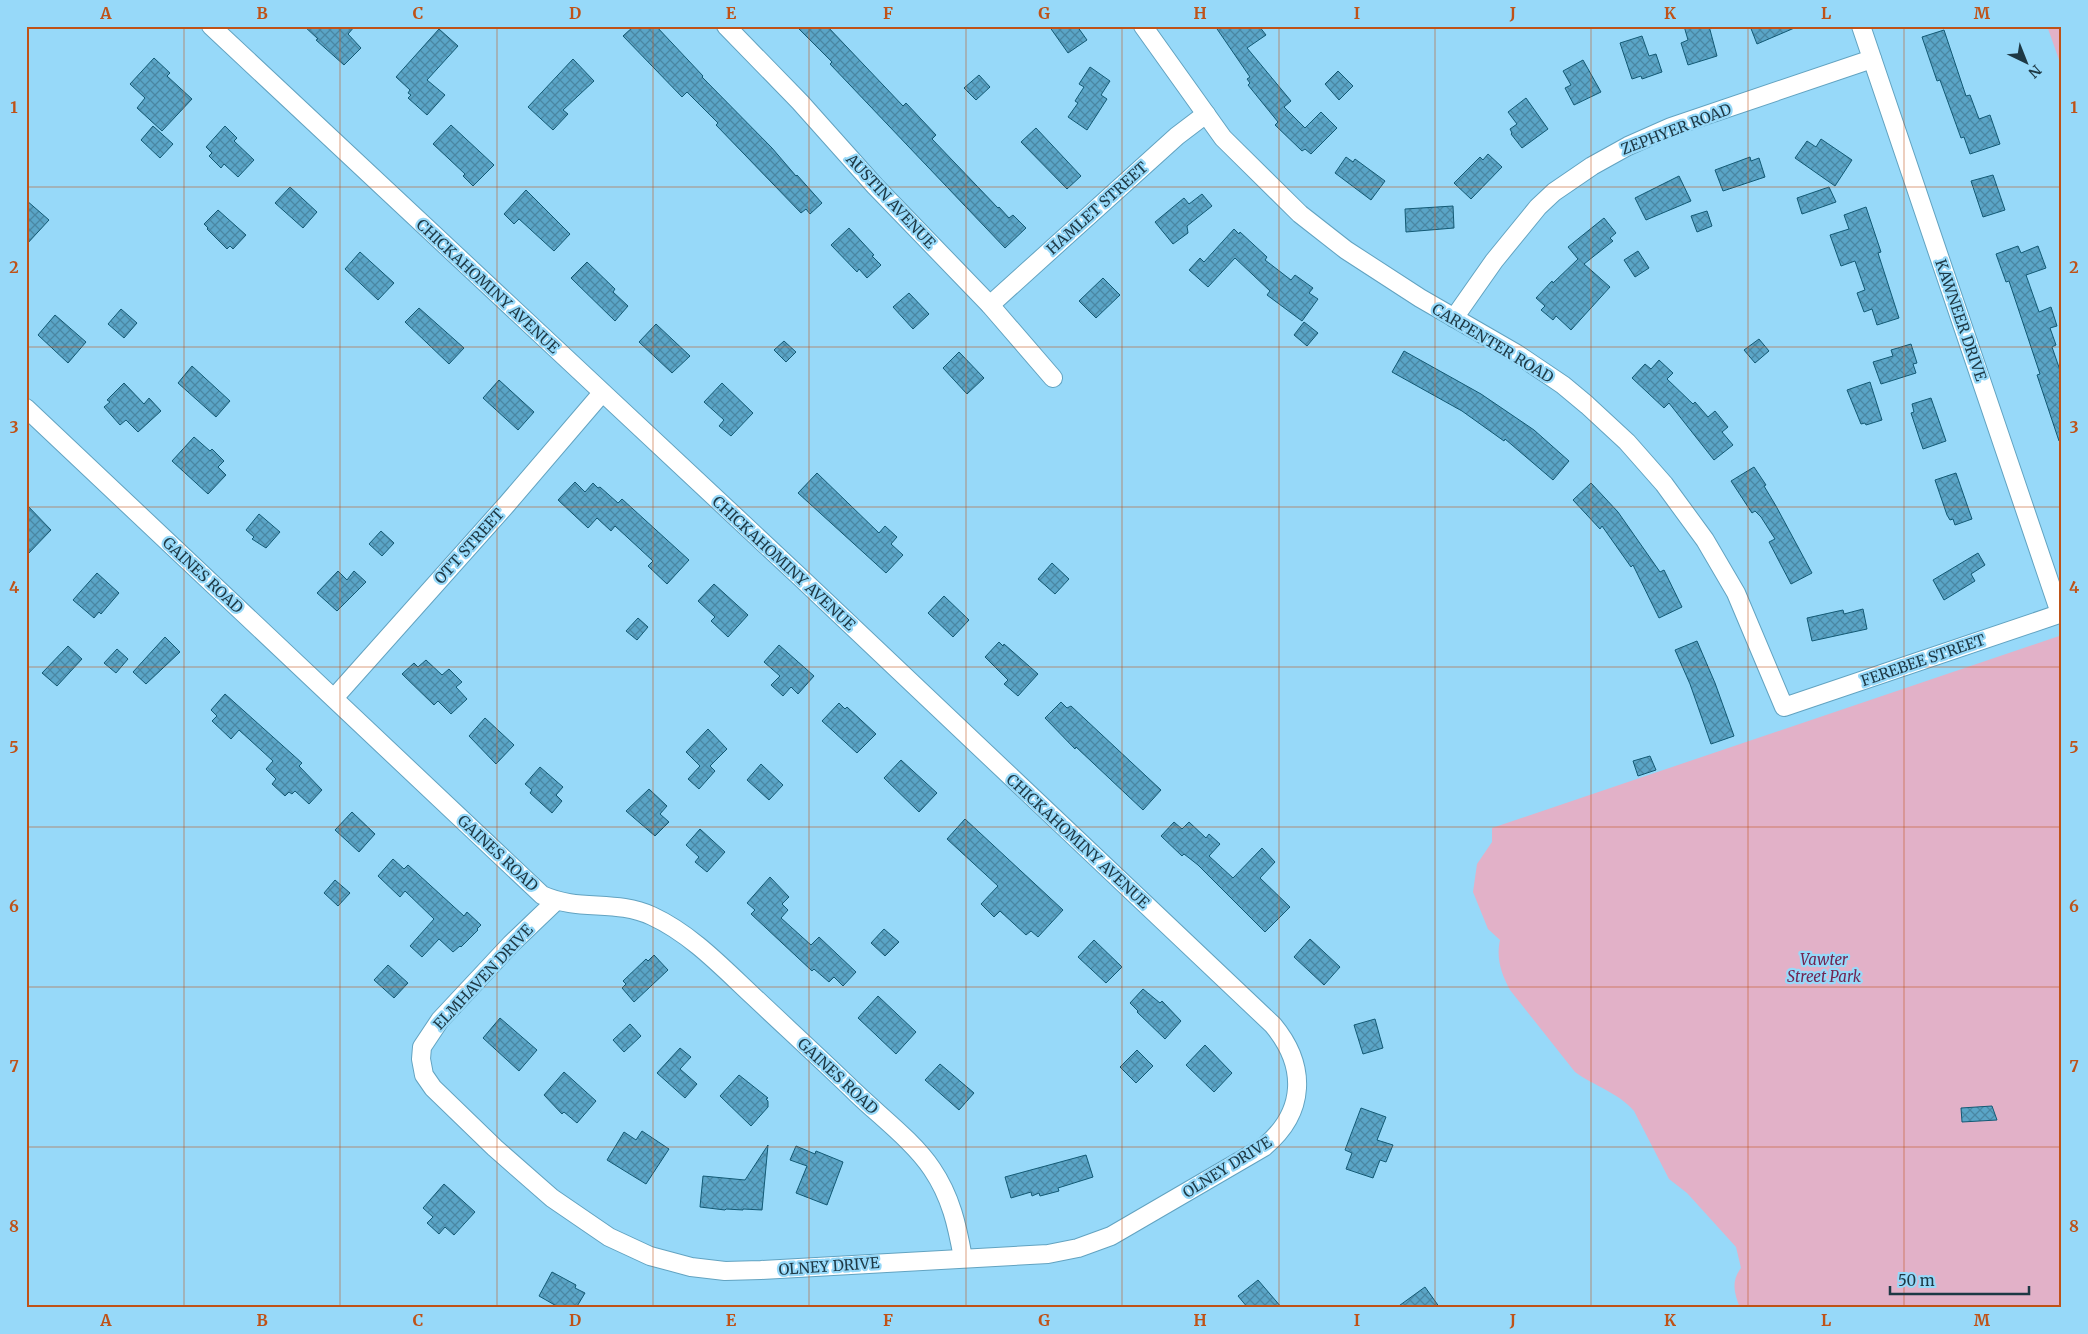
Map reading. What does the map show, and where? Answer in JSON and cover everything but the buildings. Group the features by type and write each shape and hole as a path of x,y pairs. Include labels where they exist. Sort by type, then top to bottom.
{"street":[{"name":"CHICKAHOMINY AVENUE","path":"212,26 1273,1025 1291,1054 1296,1074 1297,1094 1294,1108 1283,1128"},
{"name":"AUSTIN AVENUE","path":"726,26 755,54 875,186 990,304 1053,378"},
{"name":"CARPENTER ROAD","path":"1143,26 1223,138 1300,214 1346,250 1454,318 1517,354 1563,385 1627,442 1664,484 1706,540 1736,593 1784,707"},
{"name":"KAWNEER DRIVE","path":"1861,26 2061,613"},
{"name":"ZEPHYER ROAD","path":"1454,318 1494,261 1538,207 1554,192 1592,166 1628,146 1671,127 1872,59"},
{"name":"HAMLET STREET","path":"990,304 1177,136 1206,114"},
{"name":"OTT STREET","path":"334,698 507,504 602,393"},
{"name":"GAINES ROAD","path":"26,408 542,895 569,904 613,905 651,916 687,938 722,967 846,1083 930,1167 950,1203 956,1219 963,1258"},
{"name":"FEREBEE STREET","path":"1784,707 2061,613"},
{"name":"ELMHAVEN DRIVE","path":"421,1058 422,1048 440,1020 505,951 556,901"},
{"name":"OLNEY DRIVE","path":"421,1058 424,1075 434,1088 495,1148 552,1198 609,1237 650,1256 691,1267 725,1271 1048,1254 1078,1248 1111,1236 1248,1157 1278,1135 1283,1128"}],"green space":[{"path":"2047,26 2062,26 2062,68"},
{"name":"Vawter Street Park","path":"2062,635 2062,1308 1740,1308 1734,1287 1741,1268 1736,1247 1687,1193 1669,1179 1634,1111 1614,1094 1575,1072 1510,990 1500,965 1500,940 1488,929 1473,892 1477,864 1492,842 1492,828"}]}
